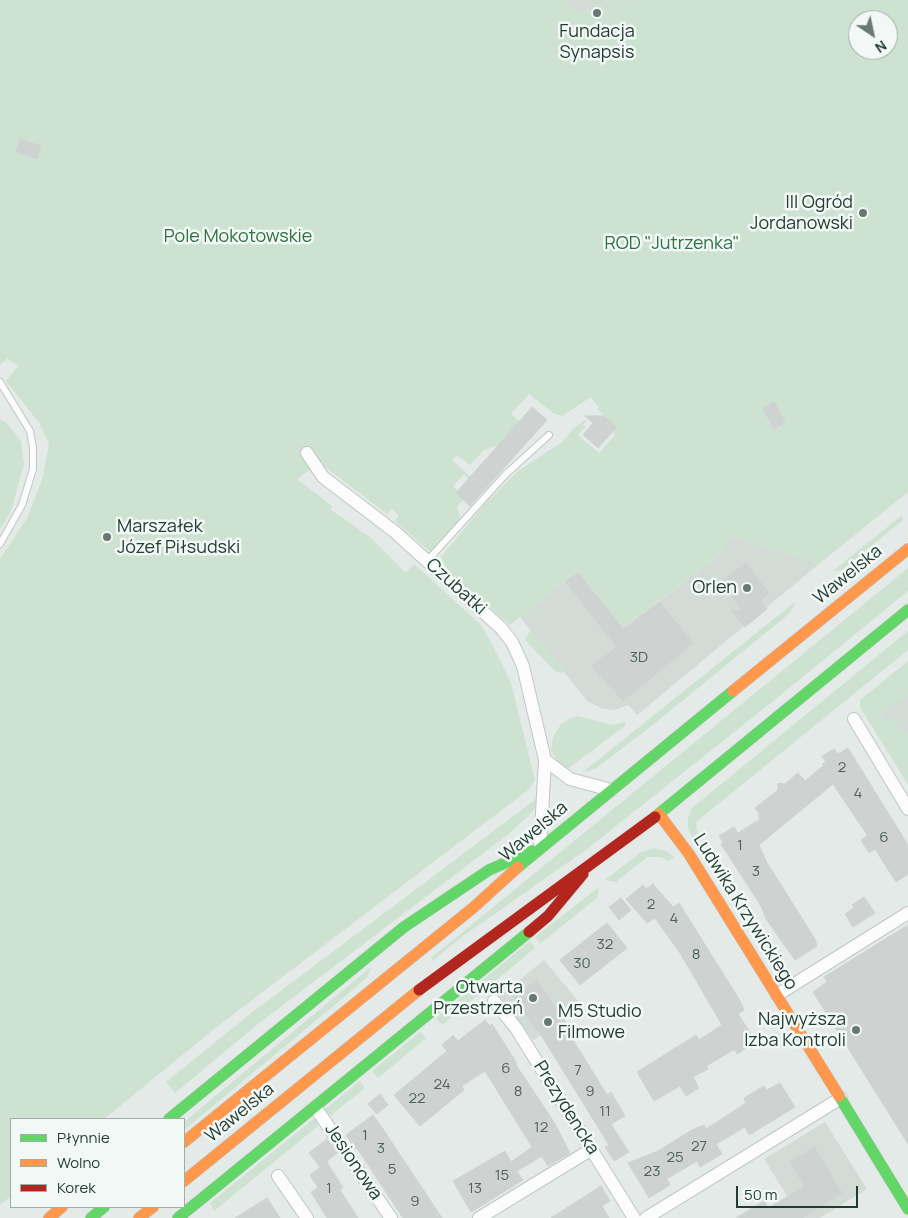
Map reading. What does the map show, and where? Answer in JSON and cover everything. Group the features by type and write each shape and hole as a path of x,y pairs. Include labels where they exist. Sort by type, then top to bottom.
{"main road":[{"name":"Wawelska","path":"185,1141 474,908 540,848 908,548"},
{"name":"Wawelska","path":"185,1181 434,978 659,814 908,610"},
{"name":"Ludwika Krzywickiego","path":"659,814 685,847 908,1209"},
{"path":"170,1118 404,927 490,870 540,848"},
{"path":"178,1218 548,916 589,865"},
{"path":"49,1218 61,1208"},
{"path":"91,1218 103,1208"},
{"path":"139,1218 152,1208"}],"street":[{"name":"Czubatki","path":"307,453 323,477 395,532 501,628 512,642 523,666 545,760 540,848"},
{"path":"854,719 908,808"},
{"path":"545,760 560,774 570,779 612,790"},
{"path":"777,995 908,913"},
{"name":"Prezydencka","path":"494,1001 516,1028 634,1218"},
{"path":"646,1218 841,1098"},
{"name":"Jesionowa","path":"314,1107 391,1218"},
{"path":"478,1218 592,1150"},
{"path":"278,1176 307,1218"}],"lane":[{"path":"0,382 30,431 33,448 33,469 22,505 0,544"},
{"path":"427,561 506,474 549,435"}],"shaded area":[{"name":"Fundacja Synapsis","path":"556,0 631,0 612,25 595,29"},
{"path":"730,536 819,564 637,715 628,705 615,710 603,709 587,701 520,617 578,571 624,628 719,555"},
{"path":"908,669 908,784 860,707"},
{"path":"544,960 584,1008 533,1040 500,996"},
{"path":"825,1122 867,1189 820,1218 801,1218 764,1159"}],"green space":[{"name":"Pole Mokotowskie","path":"0,0 566,0 564,2 583,15 599,2 609,10 611,7 603,0 620,0 626,4 630,0 908,0 908,492 819,564 730,536 719,555 623,628 578,571 510,625 448,571 441,557 483,506 518,471 562,442 573,429 588,418 583,425 585,427 578,435 599,453 615,435 613,431 617,427 597,409 599,408 591,397 562,416 553,413 529,394 511,414 534,434 526,443 511,431 498,445 484,450 470,465 457,455 452,460 485,490 483,492 464,474 453,486 464,499 457,507 461,519 431,553 395,521 399,515 392,509 387,514 324,466 322,461 297,479 332,506 331,510 370,537 406,573 414,564 480,624 511,683 535,780 528,790 218,1026 105,1118 10,1118 10,1197 0,1205 0,559 27,518 43,477 49,444 40,424 6,381 18,366 7,358 0,365"},
{"path":"0,420 6,422 21,441 24,464 11,511 0,530"},
{"path":"902,515 903,520 842,570 833,571"},
{"path":"908,568 908,591 587,849 466,934 433,960 431,958"},
{"path":"795,602 790,613 649,728 595,769 583,772"},
{"path":"531,630 565,671 561,673 555,671 525,640"},
{"path":"908,631 908,650 696,822 699,842 695,844 688,828 688,818 692,808"},
{"path":"908,661 908,694 881,714 884,720 894,719 904,734 908,732 908,784 860,707 860,700"},
{"path":"578,716 613,725 624,722 626,725 565,771 551,750 553,737 561,724"},
{"path":"536,799 535,808 510,833 258,1024 175,1093 166,1082 250,1014"},
{"path":"656,848 668,852 674,857 668,861 661,857 647,857 616,882 605,880 641,852"},
{"path":"599,887 598,897 540,944 535,937"},
{"path":"530,941 535,948 442,1025 436,1018"},
{"path":"372,966 367,977 354,989 185,1129 185,1121"},
{"path":"420,1032 426,1038 378,1078 372,1071"},
{"path":"360,1081 365,1088 331,1115 325,1114 323,1111"},
{"path":"316,1117 318,1126 214,1211 210,1203"}],"building":[{"path":"20,139 41,146 37,159 16,152"},
{"path":"774,402 785,422 774,429 763,409"},
{"path":"532,407 547,420 470,506 456,493"},
{"path":"585,416 604,416 617,427 598,448 583,435 593,423"},
{"path":"746,563 769,593 760,600 767,609 745,627 731,610 743,611 721,582"},
{"path":"578,573 623,629 659,602 693,643 623,701 592,666 617,647 566,582"},
{"path":"848,748 908,845 908,874 896,882 875,849 869,853 861,840 867,836 866,833 833,784 759,845 766,861 815,939 817,946 795,960 766,919 761,906 721,844 723,842 719,836 734,827 738,833 760,819 758,816 760,814 755,808 778,790 778,783 785,784 798,773 805,781 824,765 822,764 826,762 822,756 834,749 838,754"},
{"path":"653,884 673,907 679,903 739,999 744,1010 738,1014 754,1038 746,1043 748,1047 737,1054 735,1049 706,1066 708,1069 693,1077 699,1088 686,1096 680,1086 654,1101 637,1072 696,1035 699,1040 722,1025 680,953 655,918 647,923 626,899 643,885 646,889"},
{"path":"864,897 875,913 853,927 845,914 854,908 852,905"},
{"path":"621,898 631,910 619,920 609,907"},
{"path":"607,923 627,948 580,985 560,960"},
{"name":"Najwyższa Izba Kontroli","path":"908,925 908,1144 813,992 827,982 824,977"},
{"path":"536,980 576,1037 573,1040 607,1095 611,1092 625,1116 611,1124 629,1152 614,1161 605,1147 609,1145 541,1035 511,994 522,986 525,989"},
{"path":"485,1020 490,1026 492,1024 516,1065 554,1122 570,1153 548,1166 542,1156 517,1171 523,1180 471,1212 453,1181 505,1151 511,1162 532,1147 485,1071 462,1086 464,1090 420,1126 394,1095 447,1051 442,1045 453,1035 458,1041"},
{"path":"780,1083 795,1107 749,1135 745,1127 716,1144 722,1154 700,1167 697,1161 680,1171 667,1179 670,1185 649,1198 628,1163 658,1151 692,1130 704,1125 706,1129 746,1103 744,1098 764,1086 767,1090"},
{"path":"380,1094 388,1105 377,1114 368,1104"},
{"path":"373,1115 442,1218 403,1218 357,1148 355,1149 346,1135"},
{"path":"327,1139 337,1153 320,1167 309,1153"},
{"path":"814,1147 842,1193 802,1218 736,1218 764,1201 768,1208 805,1187 790,1162"},
{"path":"327,1162 343,1188 340,1190 358,1218 327,1218 311,1192 318,1188 310,1175"},
{"path":"601,1186 610,1201 602,1206 609,1218 551,1218"},
{"path":"267,1198 280,1218 235,1218"}],"traffic: fast":[{"path":"655,817 908,610"},
{"path":"518,867 733,691"},
{"path":"170,1118 404,927 489,870 532,851"},
{"path":"178,1218 529,932"},
{"path":"839,1096 908,1209"},
{"path":"91,1218 103,1208"}],"traffic: slow":[{"path":"733,691 908,549"},
{"path":"659,814 689,854 839,1096"},
{"path":"185,1141 474,907 518,867"},
{"path":"185,1180 419,990"},
{"path":"49,1218 61,1208"},
{"path":"139,1218 152,1208"}],"traffic: jam":[{"path":"419,990 655,817"},
{"path":"529,932 548,916 583,874"}],"place":[{"name":"Fundacja Synapsis","path":"597,13"},
{"name":"III Ogród Jordanowski","path":"863,213"},
{"name":"Marszałek Józef Piłsudski","path":"107,537"},
{"name":"Orlen","path":"747,588"},
{"name":"Otwarta Przestrzeń","path":"533,998"},
{"name":"M5 Studio Filmowe","path":"548,1022"},
{"name":"Najwyższa Izba Kontroli","path":"856,1030"}],"park label":[{"name":"ROD \"Jutrzenka\"","path":"672,244"}]}
